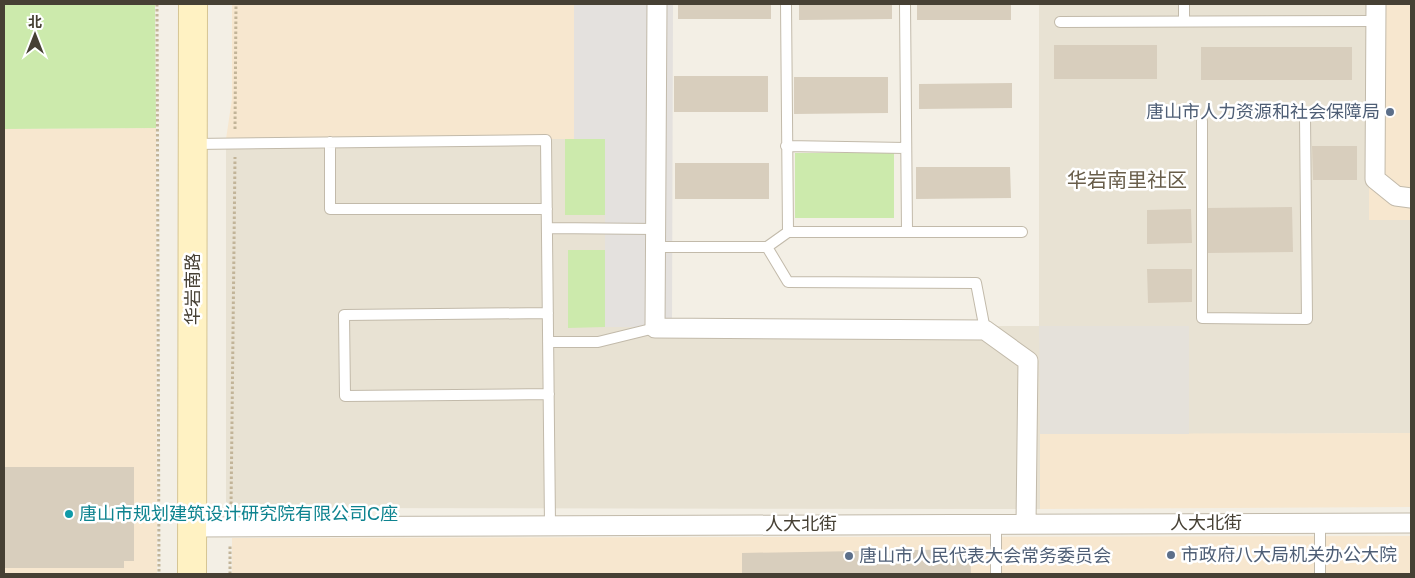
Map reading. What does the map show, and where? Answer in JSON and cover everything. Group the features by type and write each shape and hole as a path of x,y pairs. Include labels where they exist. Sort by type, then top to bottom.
{"street":[{"name":"华岩南路","path":"192,574 193,4"},
{"path":"657,4 655,328 985,330 1028,361 1026,524"},
{"path":"1376,12 1375,179 1396,196 1411,198"},
{"name":"人大北街","path":"192,527 1411,523"}],"lane":[{"path":"786,4 788,232"},
{"path":"905,4 906,231"},
{"path":"1184,4 1184,21"},
{"path":"1060,22 1184,21 1376,12"},
{"path":"1202,121 1202,318 1307,319 1305,117"},
{"path":"193,144 546,140 550,525"},
{"path":"330,142 330,209 547,209"},
{"path":"786,146 906,148"},
{"path":"548,228 768,247 788,232 1022,232"},
{"path":"768,247 788,282 976,283 985,330"},
{"path":"548,313 344,316 344,378 345,396 549,394"},
{"path":"548,342 598,342 655,328"},
{"path":"1320,523 1320,574"},
{"path":"996,524 996,574"}],"path":[{"path":"157,4 159,574"},
{"path":"230,574 236,4"}],"shaded area":[{"path":"232,4 574,4 574,139 226,139 232,99"},
{"path":"574,4 673,4 672,327 605,327 605,139 574,139"},
{"path":"1039,4 1369,4 1370,220 1411,220 1411,433 1189,434 1189,326 1040,326 1040,509 226,508 226,139 605,139 605,327 1039,326"},
{"name":"唐山市人力资源和社会保障局","path":"1369,4 1411,4 1411,220 1369,220"},
{"path":"156,128 157,574 4,574 4,129"},
{"path":"1039,326 1189,326 1189,434 1040,434"},
{"path":"1411,433 1411,507 1040,509 1040,434"},
{"path":"1411,536 1411,574 232,574 232,538"}],"green space":[{"path":"4,4 155,4 156,128 4,129"},
{"path":"565,139 605,139 605,215 565,215"},
{"path":"795,153 894,153 894,218 795,218"},
{"path":"568,250 605,250 605,327 568,328"}],"building":[{"path":"678,4 771,4 771,19 678,19"},
{"path":"799,4 892,4 892,19 799,20"},
{"path":"917,4 1011,4 1011,20 917,20"},
{"path":"1054,45 1157,45 1157,79 1054,79"},
{"path":"1201,47 1352,47 1352,80 1201,80"},
{"path":"674,76 768,76 768,112 674,112"},
{"path":"794,77 888,77 888,113 794,114"},
{"path":"1012,83 1012,108 919,109 919,84"},
{"path":"1312,146 1357,146 1357,180 1313,180"},
{"path":"675,163 769,163 769,199 675,199"},
{"path":"916,167 1010,167 1011,198 916,199"},
{"path":"1292,207 1293,252 1208,253 1207,208"},
{"path":"1191,209 1192,243 1147,244 1147,210"},
{"path":"1147,269 1192,269 1192,302 1148,303"},
{"name":"唐山市规划建筑设计研究院有限公司C座","path":"4,467 134,467 134,561 124,561 124,568 4,568"},
{"path":"970,549 971,574 742,574 742,553"}],"place":[{"name":"唐山市人力资源和社会保障局","path":"1390,112"},
{"name":"唐山市规划建筑设计研究院有限公司C座","path":"69,514"},
{"name":"市政府八大局机关办公大院","path":"1171,555"},
{"name":"唐山市人民代表大会常务委员会","path":"849,556"}],"district":[{"name":"华岩南里社区","path":"1127,180"}]}
